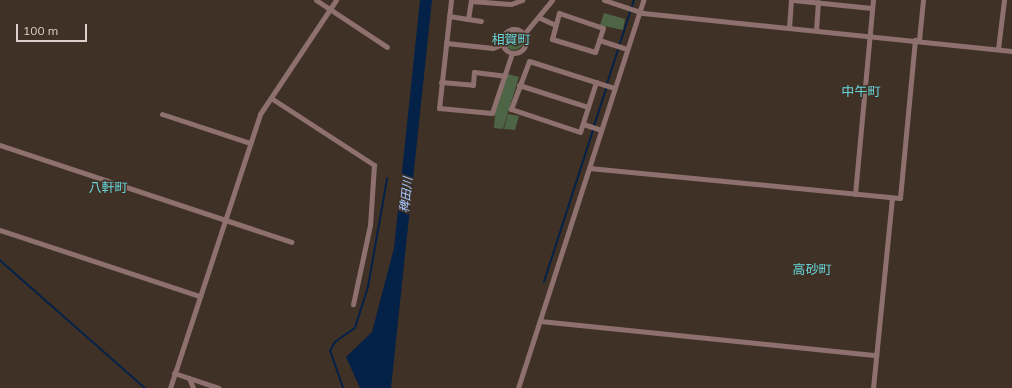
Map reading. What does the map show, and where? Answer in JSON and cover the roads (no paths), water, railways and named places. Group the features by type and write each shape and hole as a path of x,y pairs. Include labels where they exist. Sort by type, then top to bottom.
{"street":[{"path":"316,0 387,47"},
{"path":"170,388 260,114 336,0"},
{"path":"451,0 439,108 492,113 512,52"},
{"path":"468,19 471,1 511,4 522,0"},
{"path":"512,52 523,49 524,34 540,18 552,0"},
{"path":"604,0 638,11 1012,51"},
{"path":"518,388 589,168 596,128 609,86 622,48 643,0"},
{"path":"789,28 792,0 872,8"},
{"path":"855,194 873,0"},
{"path":"589,168 900,198 917,40 923,0"},
{"path":"998,49 1004,0"},
{"path":"816,30 818,2"},
{"path":"559,13 603,28 599,40 595,52 552,39 559,13"},
{"path":"449,16 481,21"},
{"path":"540,18 556,25"},
{"path":"502,44 504,34 510,29 524,34"},
{"path":"599,40 622,48"},
{"path":"446,43 493,48 502,44"},
{"path":"502,44 512,52"},
{"path":"596,82 583,124 578,132 513,112 519,85 529,61 609,86"},
{"path":"442,82 473,85 474,72 505,76"},
{"path":"519,85 588,107"},
{"path":"271,98 374,165 370,225 353,304"},
{"path":"162,114 250,143"},
{"path":"583,124 596,128"},
{"path":"0,145 291,242"},
{"path":"873,388 892,198"},
{"path":"0,230 200,296"},
{"path":"540,321 876,355"},
{"path":"174,373 219,388"},
{"path":"189,378 193,388"}],"water":[{"name":"稗田川","path":"420,0 432,0 391,388 360,388 346,357 372,332 394,248"}],"waterway":[{"path":"607,84 634,0"},
{"path":"594,126 606,88"},
{"path":"544,282 593,130"},
{"path":"343,388 330,351 335,342 355,328 368,287 387,179"},
{"path":"0,260 145,388"}],"district":[{"name":"相賀町","path":"511,39"},
{"name":"中午町","path":"861,91"},
{"name":"八軒町","path":"108,187"},
{"name":"高砂町","path":"812,269"}]}
